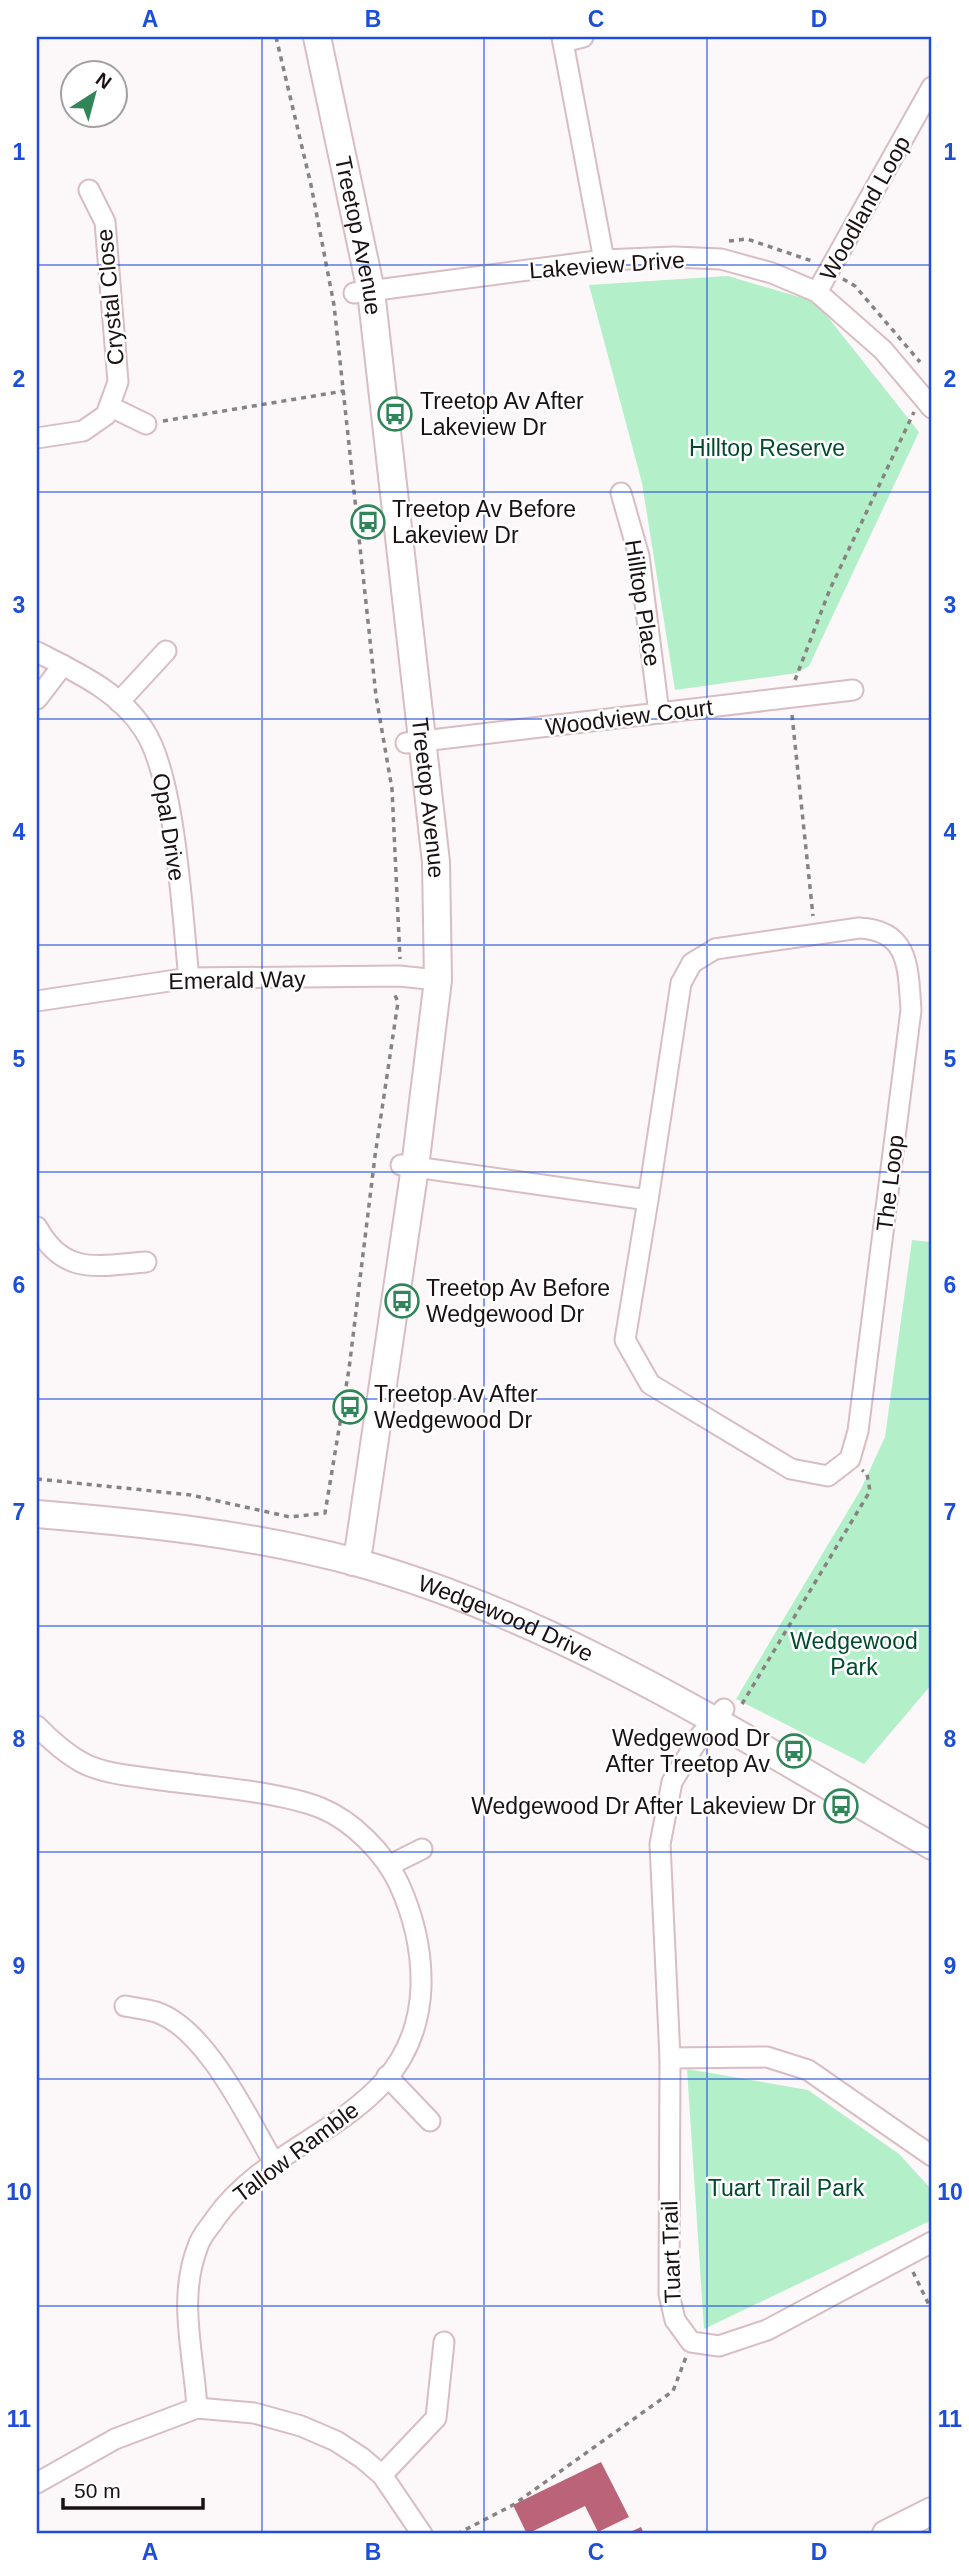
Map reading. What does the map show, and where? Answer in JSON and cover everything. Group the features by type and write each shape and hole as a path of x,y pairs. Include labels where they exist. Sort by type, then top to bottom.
{"main road":[{"name":"Treetop Avenue","path":"301,37 363,292"},
{"name":"Treetop Avenue","path":"317,37 363,292 415,742 436,862 420,978 408,1166 347,1552"},
{"name":"Wedgewood Drive","path":"37,1495 184,1510 347,1552 500,1596 627,1655 932,1827"},
{"name":"Wedgewood Drive","path":"37,1514 183,1527 347,1552"},
{"name":"Wedgewood Drive","path":"726,1712 932,1846"},
{"path":"886,2534 932,2511"},
{"path":"923,2534 932,2530"}],"street":[{"path":"583,37 562,39 604,260"},
{"name":"Woodland Loop","path":"817,292 932,87"},
{"name":"Crystal Close","path":"89,190 106,222 118,382 111,407"},
{"name":"Lakeview Drive","path":"363,292 604,260 674,257 721,259 772,273 817,292 883,350 929,404"},
{"path":"37,438 83,431 106,415 111,407 146,424"},
{"name":"Hilltop Place","path":"621,493 639,556 659,713"},
{"path":"119,702 166,651"},
{"name":"Opal Drive","path":"37,652 94,682 119,702 144,729 158,757 168,799 189,978"},
{"path":"37,699 63,665"},
{"name":"Woodview Court","path":"415,742 853,690"},
{"name":"The Loop","path":"859,928 879,929 898,944 906,958 911,1010 858,1431 850,1459 828,1476 791,1469 650,1384 625,1340 681,983 692,963 715,949 815,936 859,928"},
{"name":"Emerald Way","path":"37,1001 189,978 420,978"},
{"path":"408,1166 648,1200"},
{"path":"37,1227 54,1253 71,1262 102,1265 146,1262"},
{"name":"Tuart Trail","path":"691,2342 675,2320 669,2294 670,2058 660,1844 672,1782 726,1712"},
{"name":"Tallow Ramble","path":"37,1726 86,1764 106,1770 323,1808 357,1831 390,1865 410,1907 420,1951 421,1989 414,2026 404,2053 359,2108 274,2163 224,2207 198,2244 188,2279 188,2334 197,2408"},
{"path":"390,1865 422,1849"},
{"path":"125,2006 158,2012 184,2029 205,2050 274,2163"},
{"path":"670,2058 767,2057 808,2070 932,2156"},
{"path":"387,2076 430,2121"},
{"path":"691,2342 719,2346 766,2330 932,2242"},
{"path":"382,2475 436,2418 444,2342"},
{"path":"37,2483 115,2439 197,2408 254,2413 301,2426 336,2441 382,2475 422,2534"}],"path":[{"path":"37,1479 191,1495 290,1517 325,1513 349,1368 375,1156 398,1002 393,991 420,978 376,696 344,391 323,245 276,37"},
{"path":"146,424 344,391"},
{"path":"815,936 791,697 797,673 830,589 909,418 929,404"},
{"path":"726,1712 870,1491 867,1474 850,1459"},
{"path":"906,2258 932,2311"},
{"path":"457,2534 513,2505 673,2391 691,2342"}],"green space":[{"name":"Hilltop Reserve","path":"728,276 816,302 919,432 809,666 797,673 675,690 642,483 589,285"},
{"name":"Wedgewood Park","path":"912,1240 932,1242 932,1684 864,1764 736,1699 861,1489 885,1437"},
{"name":"Tuart Trail Park","path":"687,2069 808,2090 899,2154 932,2190 932,2220 704,2329"}],"building":[{"path":"601,2462 629,2517 598,2532 585,2506 527,2534 513,2505"},
{"path":"641,2527 644,2534 626,2534"}],"place":[{"name":"Treetop Av After Lakeview Dr","path":"395,414"},
{"name":"Treetop Av Before Lakeview Dr","path":"368,522"},
{"name":"Treetop Av Before Wedgewood Dr","path":"402,1301"},
{"name":"Treetop Av After Wedgewood Dr","path":"350,1407"},
{"name":"Wedgewood Dr After Treetop Av","path":"794,1751"},
{"name":"Wedgewood Dr After Lakeview Dr","path":"841,1806"}]}
